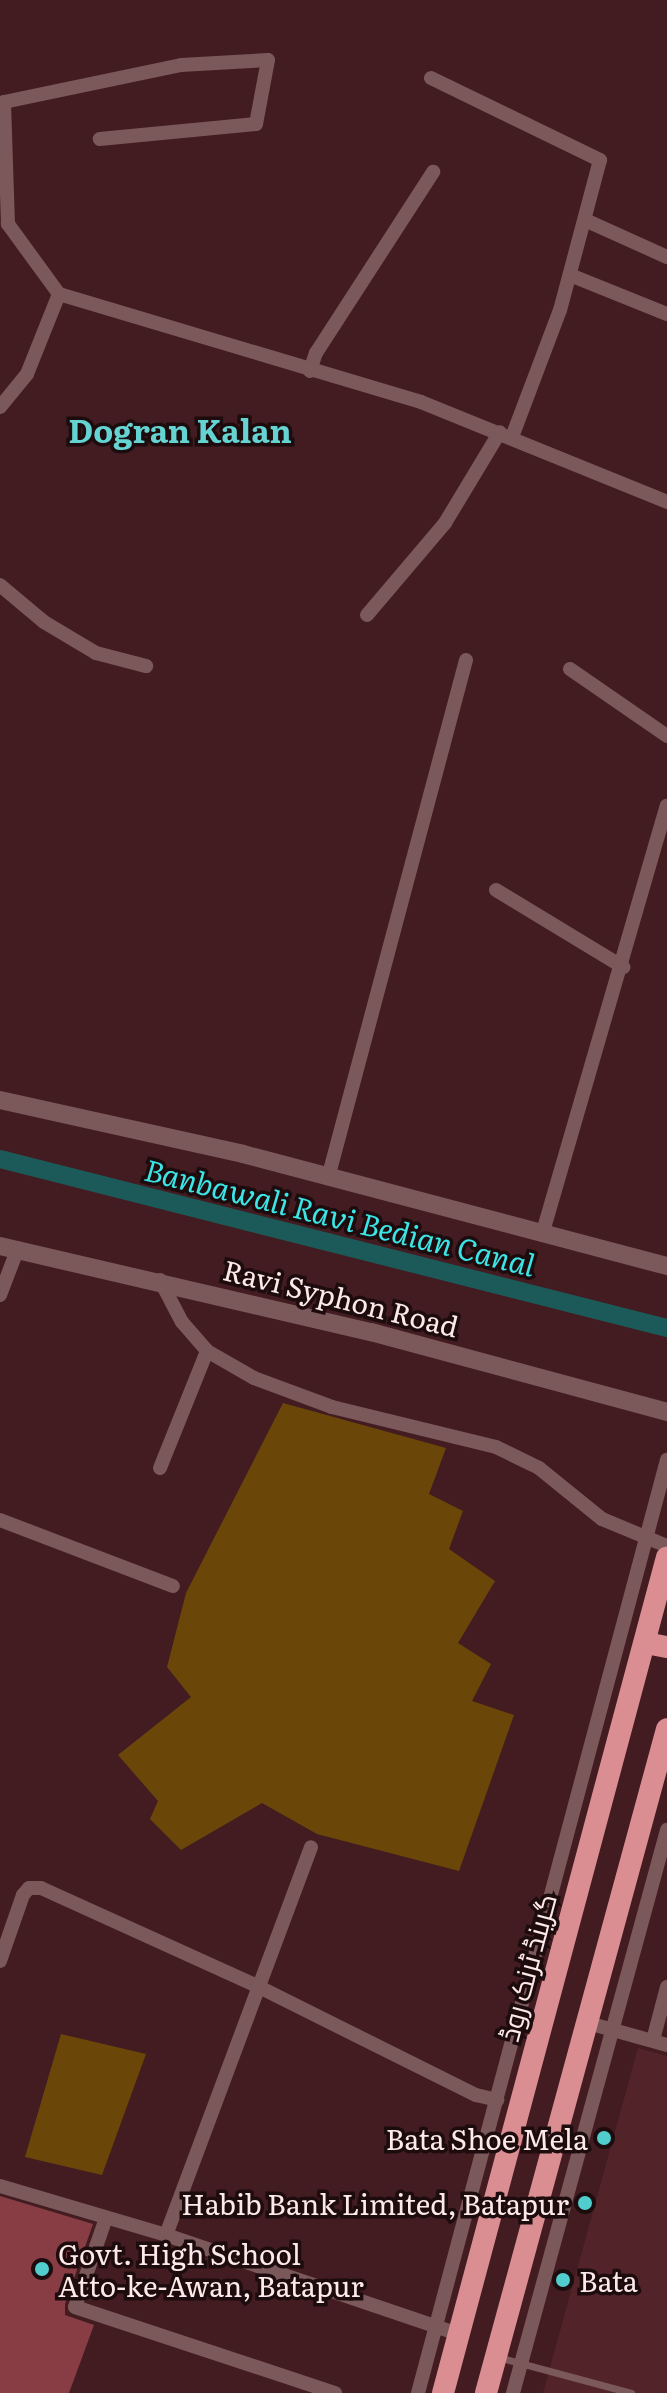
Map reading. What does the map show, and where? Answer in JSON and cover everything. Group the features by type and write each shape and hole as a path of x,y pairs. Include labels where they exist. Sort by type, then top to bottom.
{"highway":[{"name":"گرینڈ ٹرنک روڈ","path":"443,2393 656,1645 667,1557"},
{"path":"486,2393 667,1729"}],"street":[{"path":"100,139 256,124 268,60 181,65 2,101 4,222 59,294 421,402 667,502"},
{"path":"367,615 445,523 506,434 570,275 600,160 431,78"},
{"path":"310,371 316,353 433,172"},
{"path":"585,220 667,257"},
{"path":"570,275 667,314"},
{"path":"0,407 27,374 59,294"},
{"path":"0,585 44,622 96,653 146,666"},
{"path":"328,1178 466,660"},
{"path":"570,669 667,736"},
{"path":"542,1235 623,967 667,806"},
{"path":"496,890 623,967"},
{"path":"0,1100 53,1108 667,1266"},
{"path":"0,1295 9,1247"},
{"name":"Ravi Syphon Road","path":"9,1247 160,1280 667,1412"},
{"path":"160,1280 182,1322 207,1351 284,1392 496,1447 539,1468 602,1519 645,1540 667,1546"},
{"path":"160,1468 207,1351"},
{"path":"418,2393 667,1460"},
{"path":"0,1520 173,1586"},
{"path":"513,2393 667,1830"},
{"path":"166,2235 311,1847"},
{"path":"0,1961 23,1895 29,1888 41,1888 257,1986 476,2095 497,2100"},
{"path":"588,2023 660,2042 667,1987"},
{"path":"0,2186 166,2235 459,2334"},
{"path":"106,2218 75,2307 335,2393"}],"lane":[{"path":"496,2356 631,2393"}],"shaded area":[{"path":"283,1403 446,1448 429,1494 463,1511 449,1549 495,1581 458,1643 491,1664 472,1701 514,1715 459,1871 317,1834 262,1803 181,1850 150,1819 158,1801 118,1755 191,1697 167,1667 186,1593"},
{"path":"61,2034 146,2054 102,2175 25,2157"},
{"path":"638,2048 667,2056 667,2393 543,2393"}],"building":[{"name":"Govt. High School Atto-ke-Awan, Batapur","path":"0,2196 93,2224 65,2304 65,2315 94,2325 69,2393 0,2393"}],"waterway":[{"name":"Banbawali Ravi Bedian Canal","path":"0,1159 667,1328"}],"place":[{"name":"Bata Shoe Mela","path":"604,2138"},
{"name":"Habib Bank Limited, Batapur","path":"585,2203"},
{"name":"Govt. High School Atto-ke-Awan, Batapur","path":"42,2269"},
{"name":"Bata","path":"563,2280"}],"district":[{"name":"Dogran Kalan","path":"180,429"}]}
